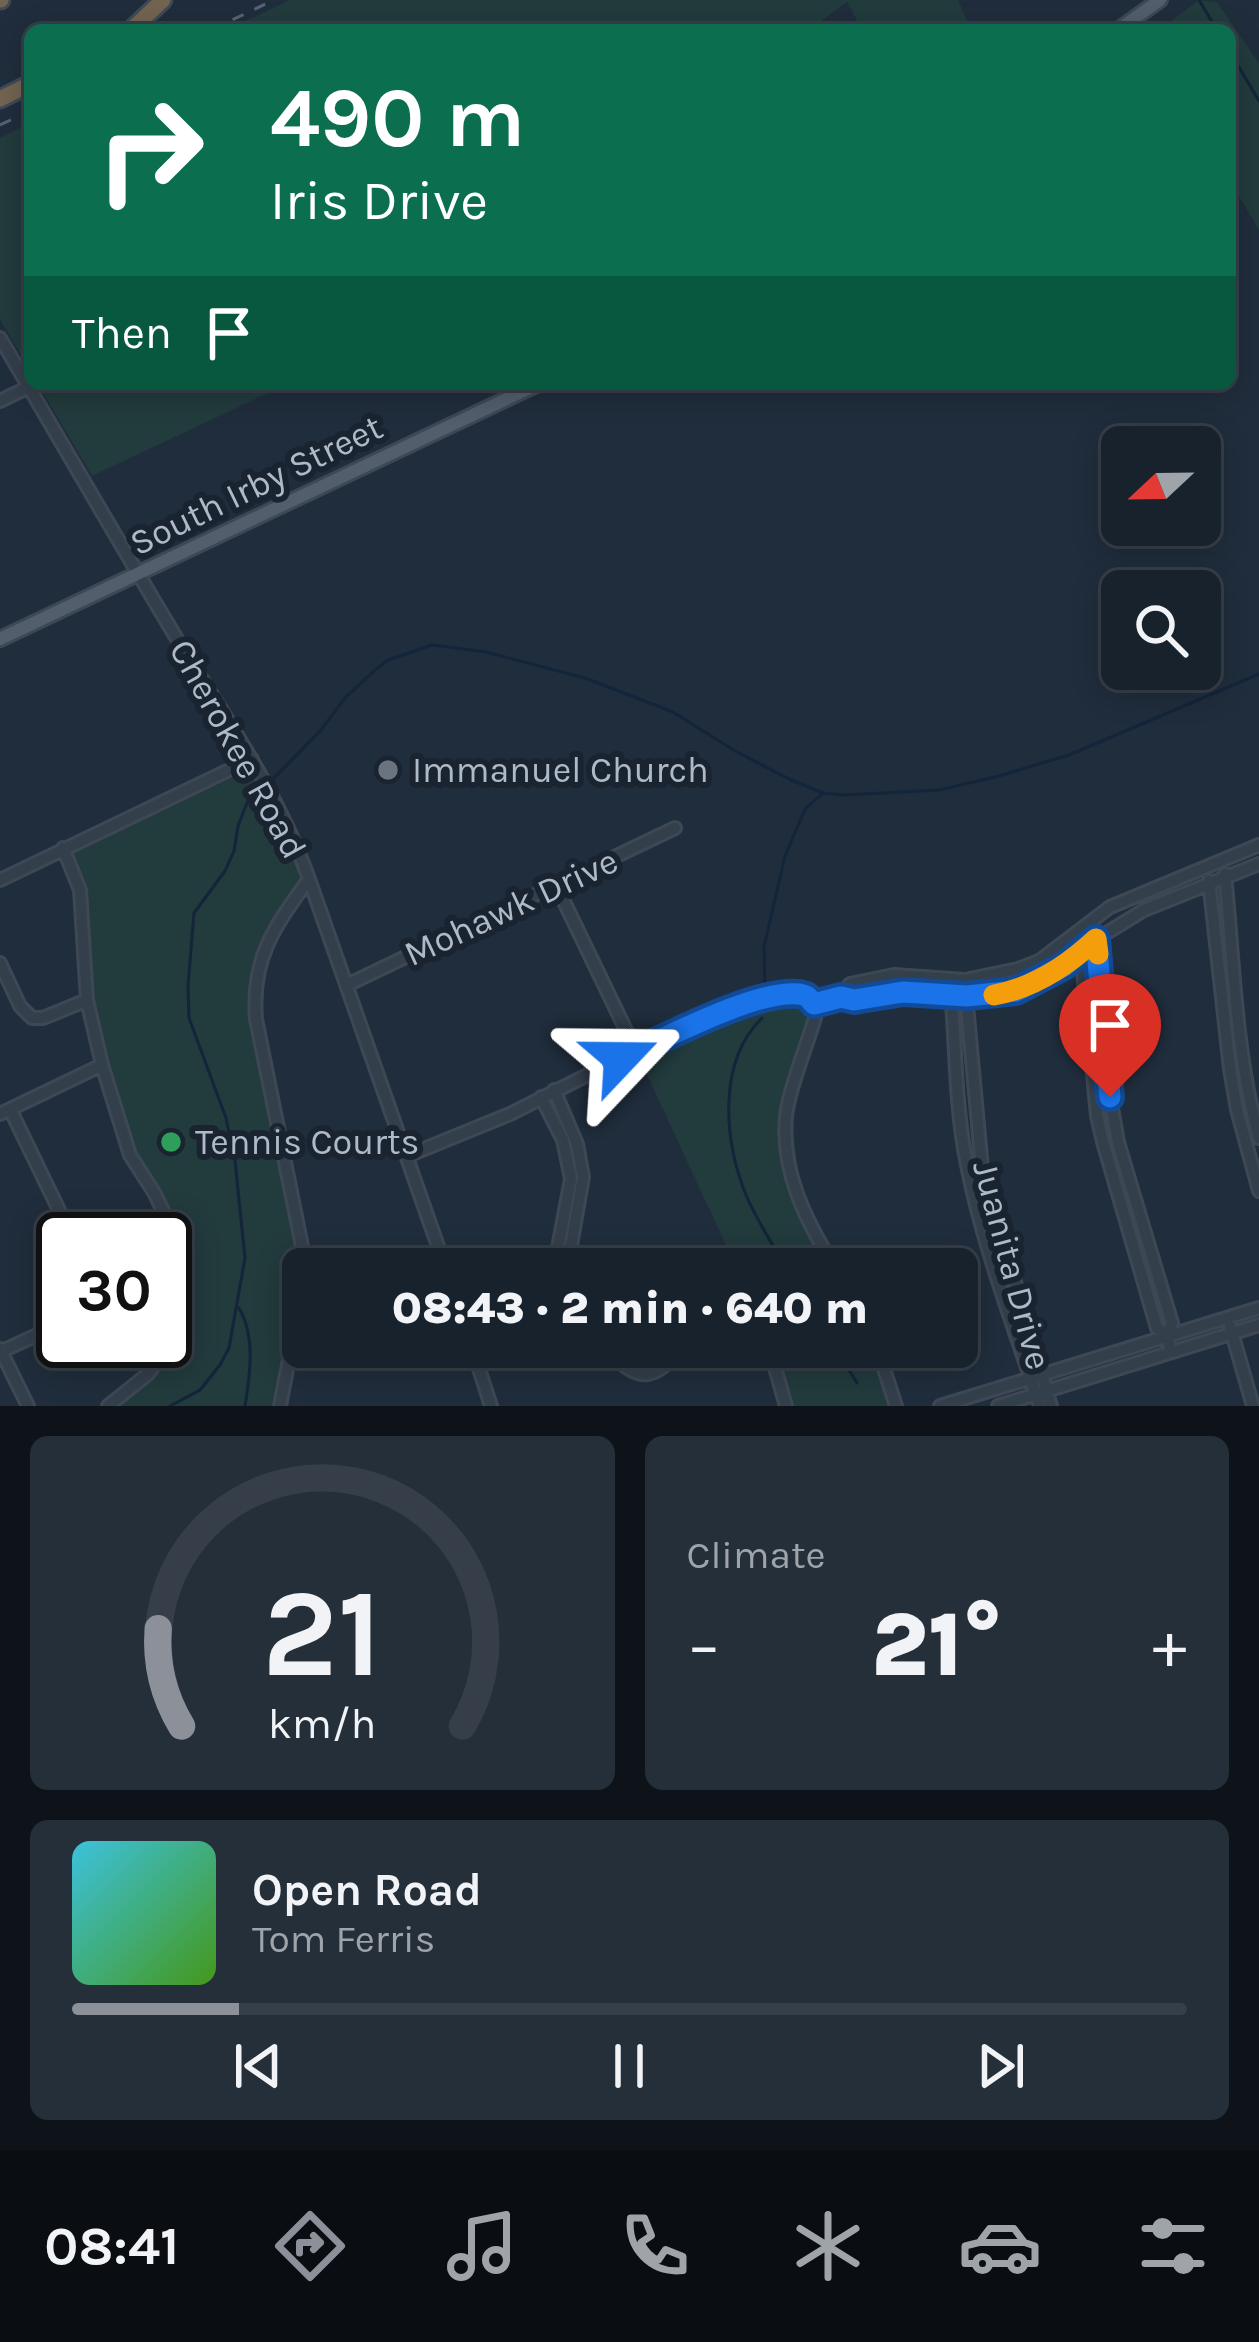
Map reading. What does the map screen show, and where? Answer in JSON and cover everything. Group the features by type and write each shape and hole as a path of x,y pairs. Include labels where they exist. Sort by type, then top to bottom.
{"highway":[{"path":"137,24 161,1"}],"main road":[{"path":"1126,24 1160,0"},
{"name":"South Irby Street","path":"0,640 525,390"}],"street":[{"name":"Cherokee Road","path":"0,338 24,379"},
{"name":"Cherokee Road","path":"31,390 287,823 439,1248"},
{"path":"0,880 252,759"},
{"name":"Mohawk Drive","path":"347,985 675,828"},
{"path":"841,997 850,984 894,975 965,980 1018,969 1039,961 1123,901 1259,845"},
{"path":"63,848 80,890 87,1000 102,1065 126,1146 162,1212"},
{"path":"1223,859 1242,1060 1259,1138"},
{"path":"814,1004 903,992 967,996 1016,991 1064,966 1096,939 1144,910 1259,863"},
{"path":"1206,866 1230,1069 1259,1191"},
{"path":"280,1406 300,1302 302,1246 256,1019 255,980 268,940 309,879"},
{"path":"556,885 636,1051"},
{"path":"1090,922 1096,939 1113,1116 1172,1323 1167,1336 1171,1351"},
{"path":"1076,935 1109,1170 1157,1328 1167,1336"},
{"path":"0,962 20,1006 32,1018 87,1000"},
{"name":"Juanita Drive","path":"950,980 958,1108 967,1163 1029,1378 1051,1406"},
{"name":"Juanita Drive","path":"965,980 982,1168 1042,1373 1041,1397"},
{"path":"407,1156 510,1114 636,1051 751,1002 794,994 808,997 815,1018 787,1112 786,1141 802,1212 823,1248"},
{"path":"59,1212 5,1112 102,1065"},
{"path":"554,1090 577,1144 584,1177 571,1248"},
{"path":"542,1097 570,1165 558,1248"},
{"path":"940,1406 1259,1308"},
{"path":"1228,1318 1252,1406"},
{"path":"998,1406 1041,1397 1259,1325"},
{"path":"28,1406 0,1351 36,1335"},
{"path":"108,1406 153,1368"},
{"path":"479,1368 491,1406"},
{"path":"627,1368 650,1376 661,1368"},
{"path":"775,1368 786,1406"},
{"path":"884,1368 896,1406"}],"green space":[{"path":"290,0 958,0 968,24 859,24 847,2 817,24 239,24"},
{"path":"1199,0 1217,2 1232,24 1170,24"},
{"path":"1236,30 1259,63 1259,230 1236,191"},
{"path":"24,126 24,361 0,319 0,138"},
{"path":"42,390 274,390 92,476"},
{"path":"243,773 265,792 289,837 305,882 254,978 298,1224 298,1248 282,1248 285,1368 278,1406 118,1406 157,1368 192,1368 192,1212 170,1212 130,1144 122,1120 96,1021 88,900 74,852"},
{"path":"794,994 816,1011 790,1097 802,1212 819,1248 727,1248 636,1051 732,1009"},
{"path":"774,1368 876,1368 894,1406 786,1406"}],"waterway":[{"path":"1199,0 1213,24"},
{"path":"1236,62 1259,101"},
{"path":"273,779 375,670 388,660 432,645 486,652 585,678 673,712 789,779 823,793 845,795 939,790 999,776 1069,755 1259,674"},
{"path":"170,1406 200,1390 229,1348 245,1258 226,1118 189,1018 188,986 194,913 225,871 250,795 259,790"},
{"path":"765,994 764,947 785,856 805,809 822,794"},
{"path":"762,1018 737,1056 731,1079 730,1126 746,1195 774,1248"},
{"path":"239,1308 250,1343 245,1406"},
{"path":"848,1368 857,1383"}],"railway":[{"path":"224,24 274,0"},
{"path":"0,125 24,114"}],"slow traffic":[{"path":"994,995 1028,986 1064,966 1096,939 1098,954"}],"place":[{"name":"Immanuel Church","path":"388,770"},
{"name":"Tennis Courts","path":"171,1142"}],"route":[{"path":"621,1058 732,1009 782,995 800,994 814,1004 903,992 967,996 1016,991 1064,966 1096,939 1110,1097"}]}
